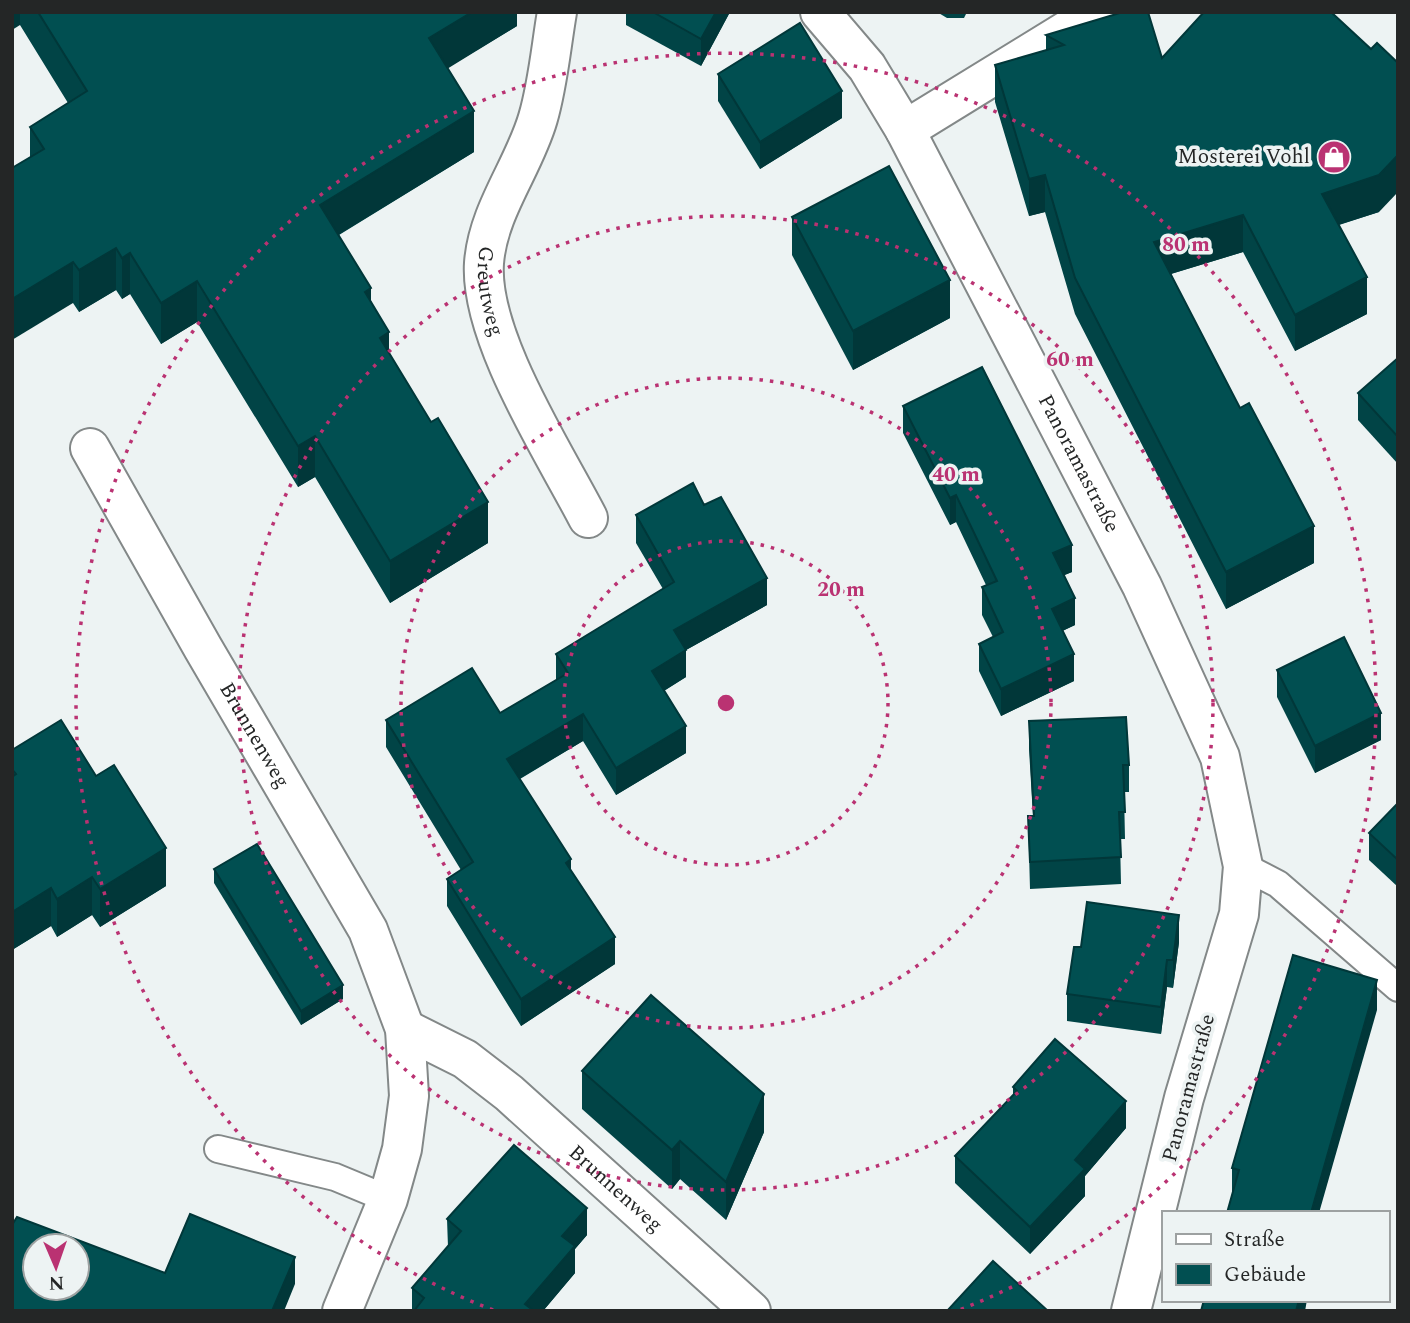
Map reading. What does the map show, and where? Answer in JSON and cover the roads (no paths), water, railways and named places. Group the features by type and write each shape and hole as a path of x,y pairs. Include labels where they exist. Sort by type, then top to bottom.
{"street":[{"name":"Greutweg","path":"557,12 538,118 494,220 484,262 487,304 510,367 588,518"},
{"name":"Panoramastraße","path":"820,12 867,67 905,130 1142,586 1220,757 1243,866 1239,914 1184,1098 1131,1311"},
{"path":"905,130 1097,12"},
{"name":"Brunnenweg","path":"90,448 368,930 405,1029 409,1096 402,1149 388,1199 342,1311"},
{"name":"Brunnenweg","path":"405,1029 465,1059 509,1093 751,1311"}],"lane":[{"path":"1243,866 1278,884 1398,988"},
{"path":"218,1149 335,1177 388,1199"}],"place":[{"name":"Mosterei Vohl","path":"1334,157"}]}
